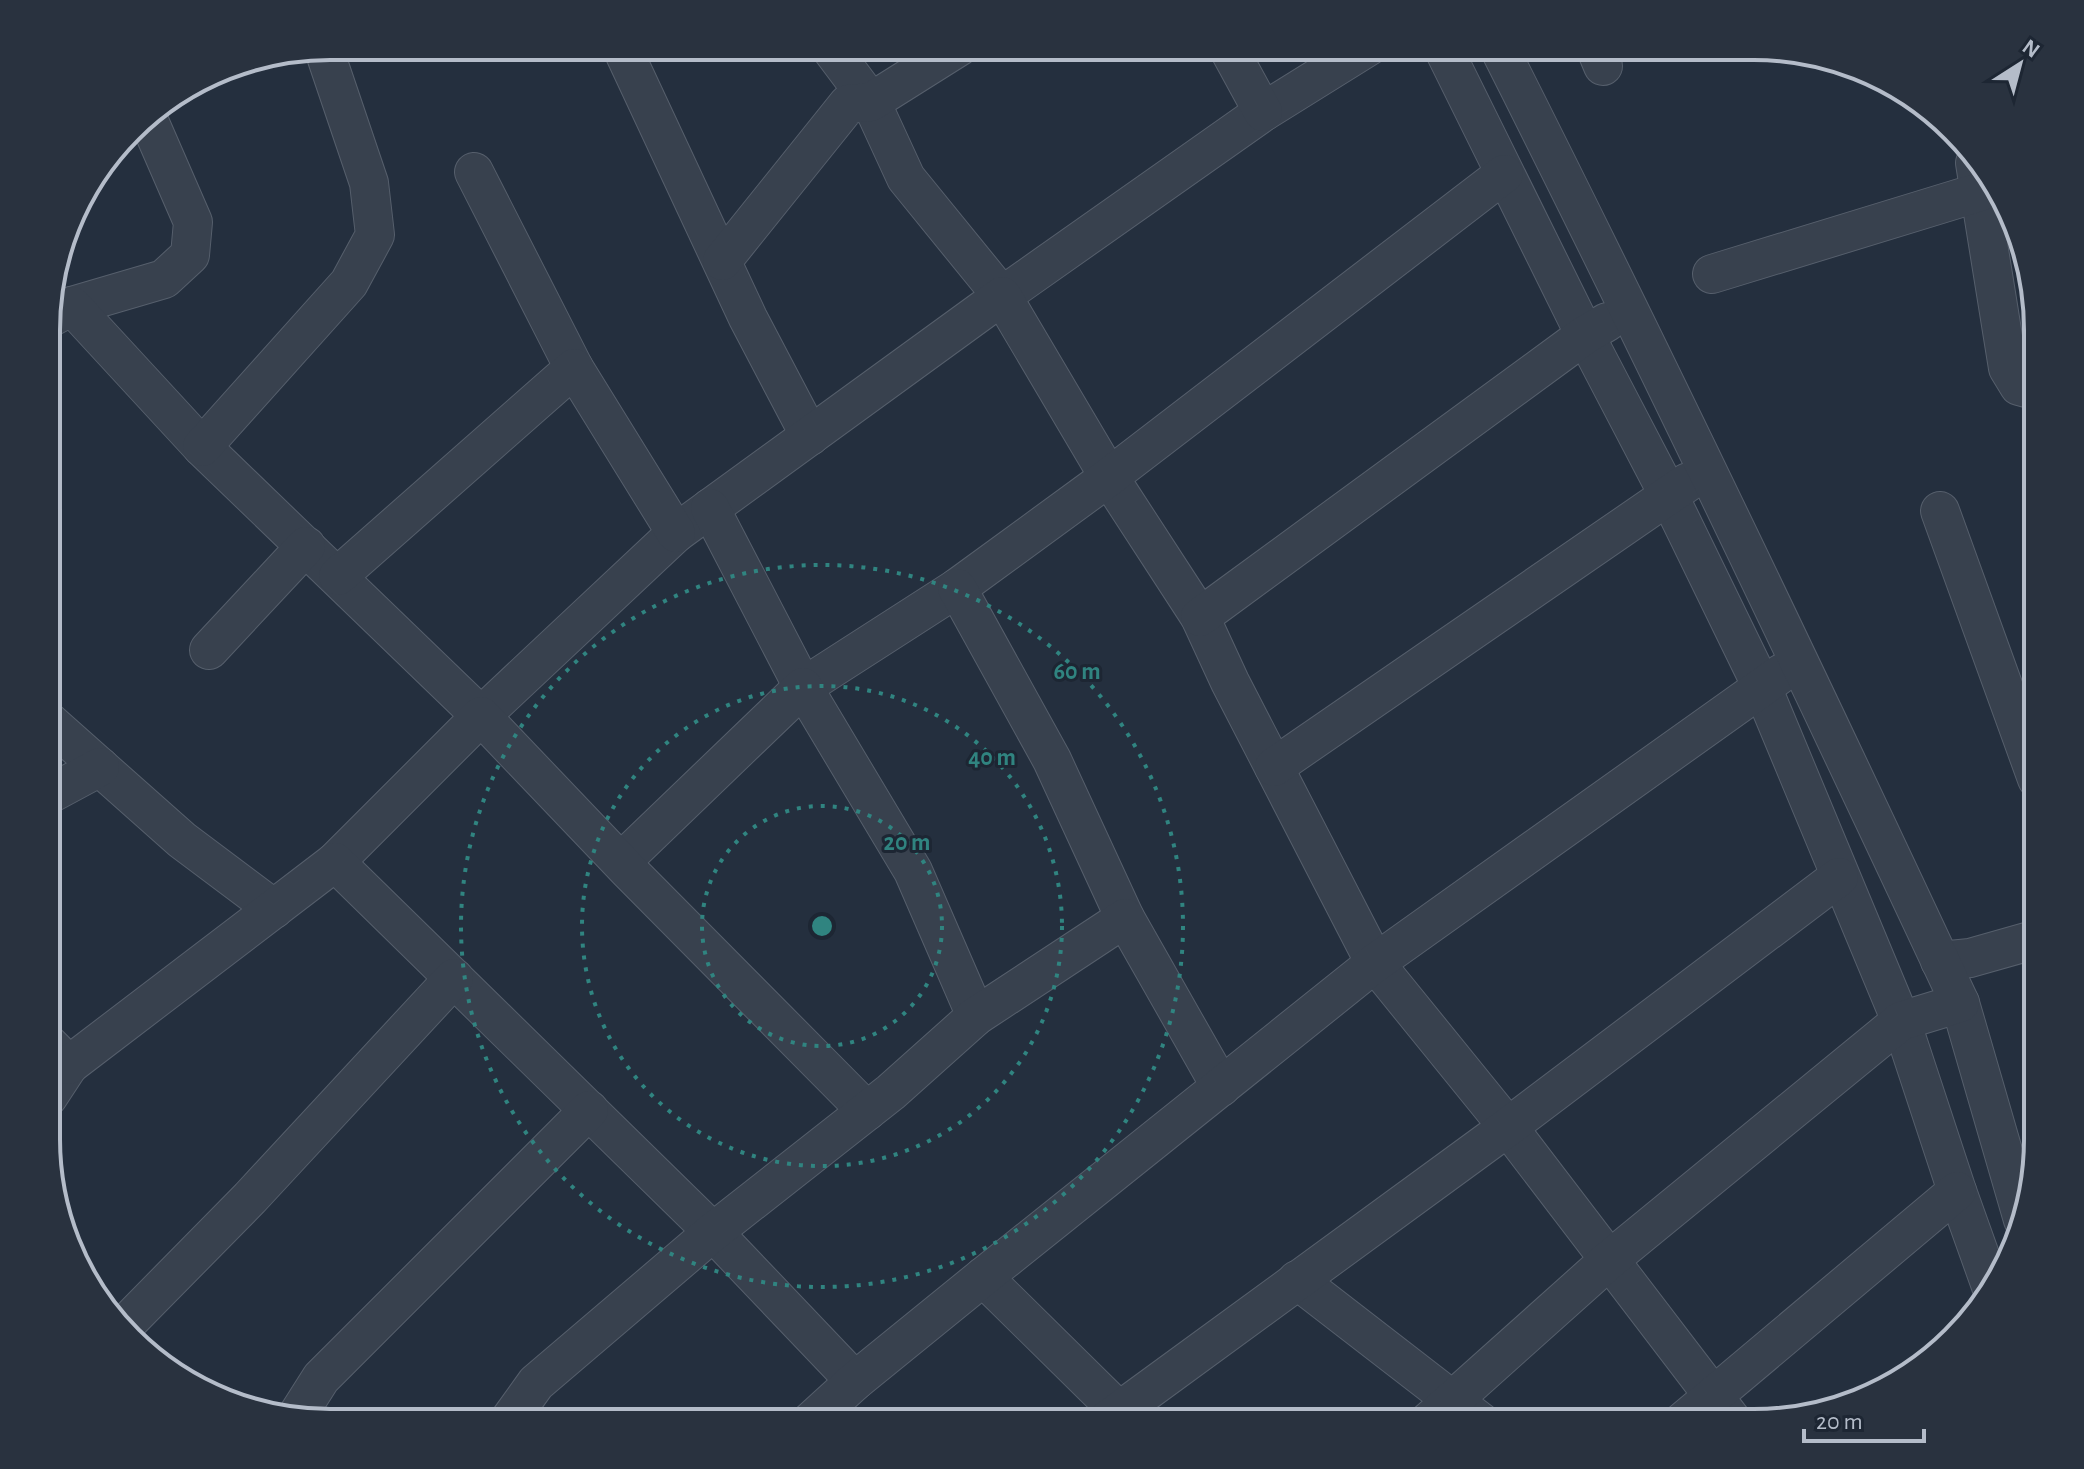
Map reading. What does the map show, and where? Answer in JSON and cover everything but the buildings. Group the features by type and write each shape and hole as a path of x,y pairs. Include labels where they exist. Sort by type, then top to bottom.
{"street":[{"path":"202,447 349,283 375,235 369,183 328,61"},
{"path":"628,61 748,318 810,436"},
{"path":"840,61 871,102 906,178 1002,296 1109,477 1200,617 1375,963 1508,1127 1724,1409 1957,1191"},
{"path":"722,261 848,104 871,102 936,61"},
{"path":"1235,61 1263,112"},
{"path":"61,1054 274,909 335,862 481,716 676,533 1002,296 1263,112 1345,61"},
{"path":"1449,61 1762,687 1901,1021 1987,1275"},
{"path":"1506,61 1630,309 1800,661 1955,960 1960,1003 2017,1199"},
{"path":"61,312 164,279 190,255 193,222 152,127"},
{"path":"474,172 574,368 676,533"},
{"path":"622,861 803,687 957,588 1109,477 1504,174"},
{"path":"1712,274 1977,178 2008,368 2019,386 2023,387"},
{"path":"1200,617 1585,335 1630,309"},
{"path":"61,313 481,716 628,870 867,1111"},
{"path":"338,576 574,368"},
{"path":"1274,767 1668,494 1708,470"},
{"path":"710,508 803,687 913,871 976,1016"},
{"path":"1940,511 2023,740"},
{"path":"209,650 306,546"},
{"path":"957,588 1052,760 1125,918 1221,1087"},
{"path":"825,1408 983,1277 1375,963 1800,661"},
{"path":"60,732 182,840 274,909"},
{"path":"61,788 100,767"},
{"path":"335,862 713,1232 855,1381"},
{"path":"1131,1409 1297,1280 1508,1127 1839,877"},
{"path":"518,1408 536,1383 713,1232 867,1111 976,1016 1125,918"},
{"path":"1955,960 2023,943"},
{"path":"130,1320 250,1198 454,978"},
{"path":"1442,1409 1608,1261 1901,1021 1960,1003"},
{"path":"302,1407 321,1378 589,1110"},
{"path":"983,1277 1110,1409"},
{"path":"1297,1280 1438,1409"}]}
